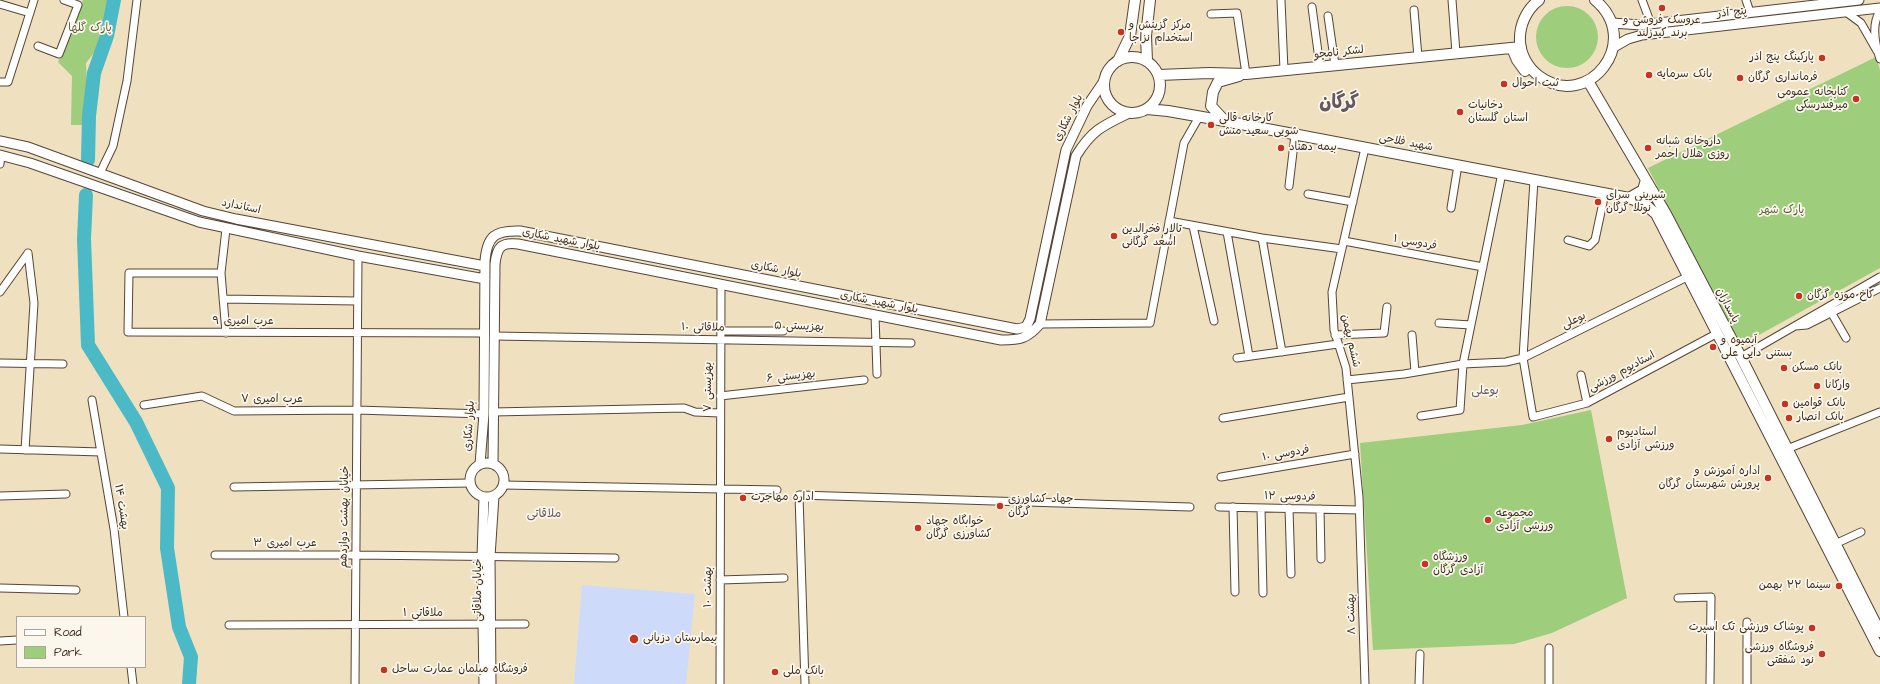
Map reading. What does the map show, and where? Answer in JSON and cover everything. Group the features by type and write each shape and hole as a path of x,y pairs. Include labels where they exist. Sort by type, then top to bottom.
{"main road":[{"path":"1129,113 1120,110 1110,103 1104,90 1104,81 1108,70 1118,60 1130,36 1135,0"},
{"path":"1540,0 1528,12 1522,23 1516,47 1526,62 1542,79 1565,86 1590,83 1609,61 1614,47 1615,39 1612,23 1605,10 1595,0"},
{"name":"پنج آذر","path":"1612,23 1641,25 1652,24 1859,0"},
{"path":"1146,1 1147,61"},
{"name":"پنج آذر","path":"1614,47 1628,39 1642,35 1880,8"},
{"name":"لشکر نامجو","path":"1159,75 1209,73 1246,74 1516,47"},
{"path":"1040,324 1076,156 1086,140 1101,127 1129,113 1140,112 1147,109 1155,102 1158,96 1160,87 1159,75 1156,69 1147,61 1131,57 1118,60"},
{"path":"1225,121 1211,106 1213,92 1218,82 1246,74"},
{"name":"بلوار شکاری","path":"494,464 489,413 485,333 485,266 488,242 496,234 507,231 520,232 1004,328 1017,329 1026,327 1032,311 1066,150 1087,106 1104,81"},
{"name":"پاسداران","path":"1590,83 1646,180 1741,357 1880,632"},
{"name":"شهید فلاحی","path":"1147,109 1225,121 1605,193 1629,198 1646,205 1656,214"},
{"name":"استاندارد","path":"0,141 28,147 203,211 236,219 485,266"},
{"path":"0,158 30,163 199,222 226,229 358,256 485,279"},
{"path":"1629,198 1643,190 1646,180"},
{"name":"پاسداران","path":"1656,214 1689,276 1716,334 1880,651"},
{"name":"بلوار شهید شکاری","path":"495,275 496,254 502,245 508,243 1001,340 1018,340 1031,334 1040,324"},
{"path":"467,275 469,263"},
{"name":"بلوار شکاری","path":"480,464 489,413 494,336 495,275"},
{"path":"860,312 862,300"},
{"path":"480,464 494,464 502,472 504,480 503,485 499,492 494,496 484,497 475,492 470,483 471,474 480,464"},
{"name":"خیابان ملاقاتی","path":"486,557 494,496"},
{"name":"خیابان ملاقاتی","path":"484,497 487,626 491,684"},
{"name":"خیابان ملاقاتی","path":"484,684 487,626"}],"street":[{"path":"0,82 8,82 34,0"},
{"path":"38,46 59,54 78,5 64,0"},
{"path":"100,174 113,146 127,81 137,0"},
{"path":"1281,0 1284,70"},
{"path":"1452,0 1456,53"},
{"path":"1642,0 1652,24"},
{"path":"1746,0 1750,12"},
{"path":"0,4 30,13"},
{"path":"1312,7 1320,67"},
{"path":"1414,10 1418,57"},
{"path":"1880,11 1877,16 1874,29 1880,59"},
{"path":"1846,12 1861,23 1878,51"},
{"path":"1211,14 1237,13 1246,74"},
{"path":"1328,16 1335,65"},
{"path":"1040,324 1150,323 1184,143 1199,117"},
{"path":"1289,186 1295,135"},
{"name":"ششم بهمن","path":"1360,543 1359,510 1346,368 1335,334 1332,292 1365,148"},
{"path":"1451,208 1458,165"},
{"path":"1421,416 1460,410 1463,364 1502,174"},
{"path":"1523,358 1534,180"},
{"path":"1568,240 1589,246 1595,240 1605,193"},
{"path":"1308,194 1353,202"},
{"path":"1169,220 1227,232 1342,250"},
{"path":"1193,226 1214,321"},
{"path":"226,229 221,273 226,333"},
{"path":"1227,232 1249,356"},
{"path":"1262,238 1282,352"},
{"name":"۱ فردوسی","path":"1344,241 1483,267"},
{"path":"0,292 28,252 34,303 25,450"},
{"name":"خیابان بهشت دوازدهم","path":"355,684 358,256"},
{"name":"۹ عرب امیری","path":"221,273 129,273 128,332 485,333"},
{"name":"بوعلی","path":"1347,380 1415,372 1463,364 1506,362 1523,358 1689,276"},
{"path":"1806,322 1880,277"},
{"name":"۷ بهزیستی","path":"720,490 721,284"},
{"path":"1741,357 1794,327 1831,312 1880,288"},
{"path":"223,298 357,301"},
{"path":"1335,334 1384,333 1387,307"},
{"path":"1831,312 1846,338"},
{"path":"875,315 877,374"},
{"path":"1439,323 1471,325"},
{"path":"720,334 783,331"},
{"name":"۵ بهزیستی","path":"720,334 911,342"},
{"name":"استادیوم ورزشی","path":"1523,358 1533,417 1587,403 1716,334"},
{"path":"1412,335 1415,372"},
{"name":"۱۰ ملاقاتی","path":"494,336 911,342"},
{"path":"1237,358 1338,344"},
{"path":"0,363 63,364"},
{"path":"1581,375 1587,403"},
{"name":"بهزیستی ۶","path":"720,396 864,380"},
{"name":"۷ عرب امیری","path":"144,405 202,396 234,411 357,410 489,413 684,408 695,412 720,413"},
{"path":"1223,418 1349,397"},
{"name":"بهشت ۱۴","path":"92,400 114,529 124,616"},
{"path":"1787,449 1880,412"},
{"path":"0,449 101,452"},
{"name":"۱۰ فردوسی","path":"1221,477 1354,454"},
{"path":"234,487 470,483"},
{"path":"503,485 777,490"},
{"name":"بهشت ۱۰","path":"720,490 720,684"},
{"path":"0,496 66,494"},
{"path":"805,684 799,495 1190,507"},
{"name":"۱۲ فردوسی","path":"1219,507 1359,510"},
{"path":"1233,507 1235,592"},
{"path":"1261,508 1263,593"},
{"path":"1289,508 1291,574"},
{"path":"1320,509 1321,559"},
{"path":"1835,544 1862,532"},
{"name":"۸ بهشت","path":"1360,543 1365,684"},
{"name":"۳ عرب امیری","path":"215,555 356,554 615,558"},
{"path":"720,580 784,578"},
{"path":"0,588 76,590"},
{"path":"1678,598 1711,597 1710,684"},
{"path":"1747,622 1747,684"},
{"name":"ملاقاتی ۱","path":"229,625 355,624 487,626 525,624"},
{"path":"0,641 16,640"},
{"path":"1549,684 1550,648"},
{"path":"1419,684 1420,654"},
{"path":"131,668 133,684"}],"shaded area":[{"name":"بیمارستان دزیانی","path":"582,585 695,594 686,684 574,684"}],"green space":[{"name":"پارک گلها","path":"83,0 110,0 107,36 86,63 89,125 71,125 72,76 58,62"},
{"path":"1567,6 1579,9 1589,15 1595,25 1598,37 1595,49 1589,59 1579,65 1567,68 1555,65 1545,59 1539,49 1536,37 1539,25 1545,15 1555,9"},
{"name":"پارک شهر","path":"1876,57 1880,70 1880,268 1739,346 1648,168"},
{"name":"مجموعه ورزشی آزادی","path":"1591,410 1627,598 1552,633 1514,644 1373,650 1360,443 1522,425"}],"waterway":[{"path":"88,160 89,116 94,73 107,36 114,0"},
{"path":"86,195 84,239 88,345 136,422 168,488 167,548 179,627 191,657 189,684"}],"place":[{"name":"عروسک فروشی و برند کیدزلند","path":"1662,8"},
{"name":"مرکز گزینش و استخدام نزاجا","path":"1121,32"},
{"name":"پارکینگ پنج اذر","path":"1822,58"},
{"name":"بانک سرمایه","path":"1649,75"},
{"name":"فرمانداری گرگان","path":"1740,78"},
{"name":"ثبت احوال","path":"1504,84"},
{"name":"کتابخانه عمومی میرفندرسکی","path":"1856,99"},
{"name":"دخانیات استان گلستان","path":"1460,112"},
{"name":"کارخانه قالی شویی سعید منش","path":"1211,125"},
{"name":"بیمه دهناد","path":"1281,148"},
{"name":"داروخانه شبانه روزی هلال احمر","path":"1648,148"},
{"name":"شیرینی سرای نوتلا گرگان","path":"1598,202"},
{"name":"تالار فخرالدین اسعد گرگانی","path":"1114,236"},
{"name":"کاخ موزه گرگان","path":"1799,296"},
{"name":"آبمیوه و بستنی دایی علی","path":"1713,347"},
{"name":"بانک مسکن","path":"1784,368"},
{"name":"وارکانا","path":"1817,386"},
{"name":"بانک قوامین","path":"1785,404"},
{"name":"بانک انصار","path":"1789,418"},
{"name":"استادیوم ورزشی آزادی","path":"1609,439"},
{"name":"اداره آموزش و پرورش شهرستان گرگان","path":"1768,478"},
{"name":"اداره مهاجرت","path":"743,498"},
{"name":"جهاد کشاورزی گرگان","path":"1000,506"},
{"name":"مجموعه ورزشی آزادی","path":"1488,520"},
{"name":"خوابگاه جهاد کشاورزی گرگان","path":"918,528"},
{"name":"ورزشگاه آزادی گرگان","path":"1425,564"},
{"name":"سینما ۲۲ بهمن","path":"1839,586"},
{"name":"پوشاک ورزشی تک اسپرت","path":"1812,628"},
{"name":"بیمارستان دزیانی","path":"634,639"},
{"name":"فروشگاه ورزشی نود شفقتی","path":"1822,654"},
{"name":"فروشگاه مبلمان عمارت ساحل","path":"384,670"},
{"name":"بانک ملی","path":"775,672"}],"district":[{"name":"گرگان","path":"1339,104"},
{"name":"بوعلی","path":"1485,391"},
{"name":"ملاقاتی","path":"544,514"}]}
